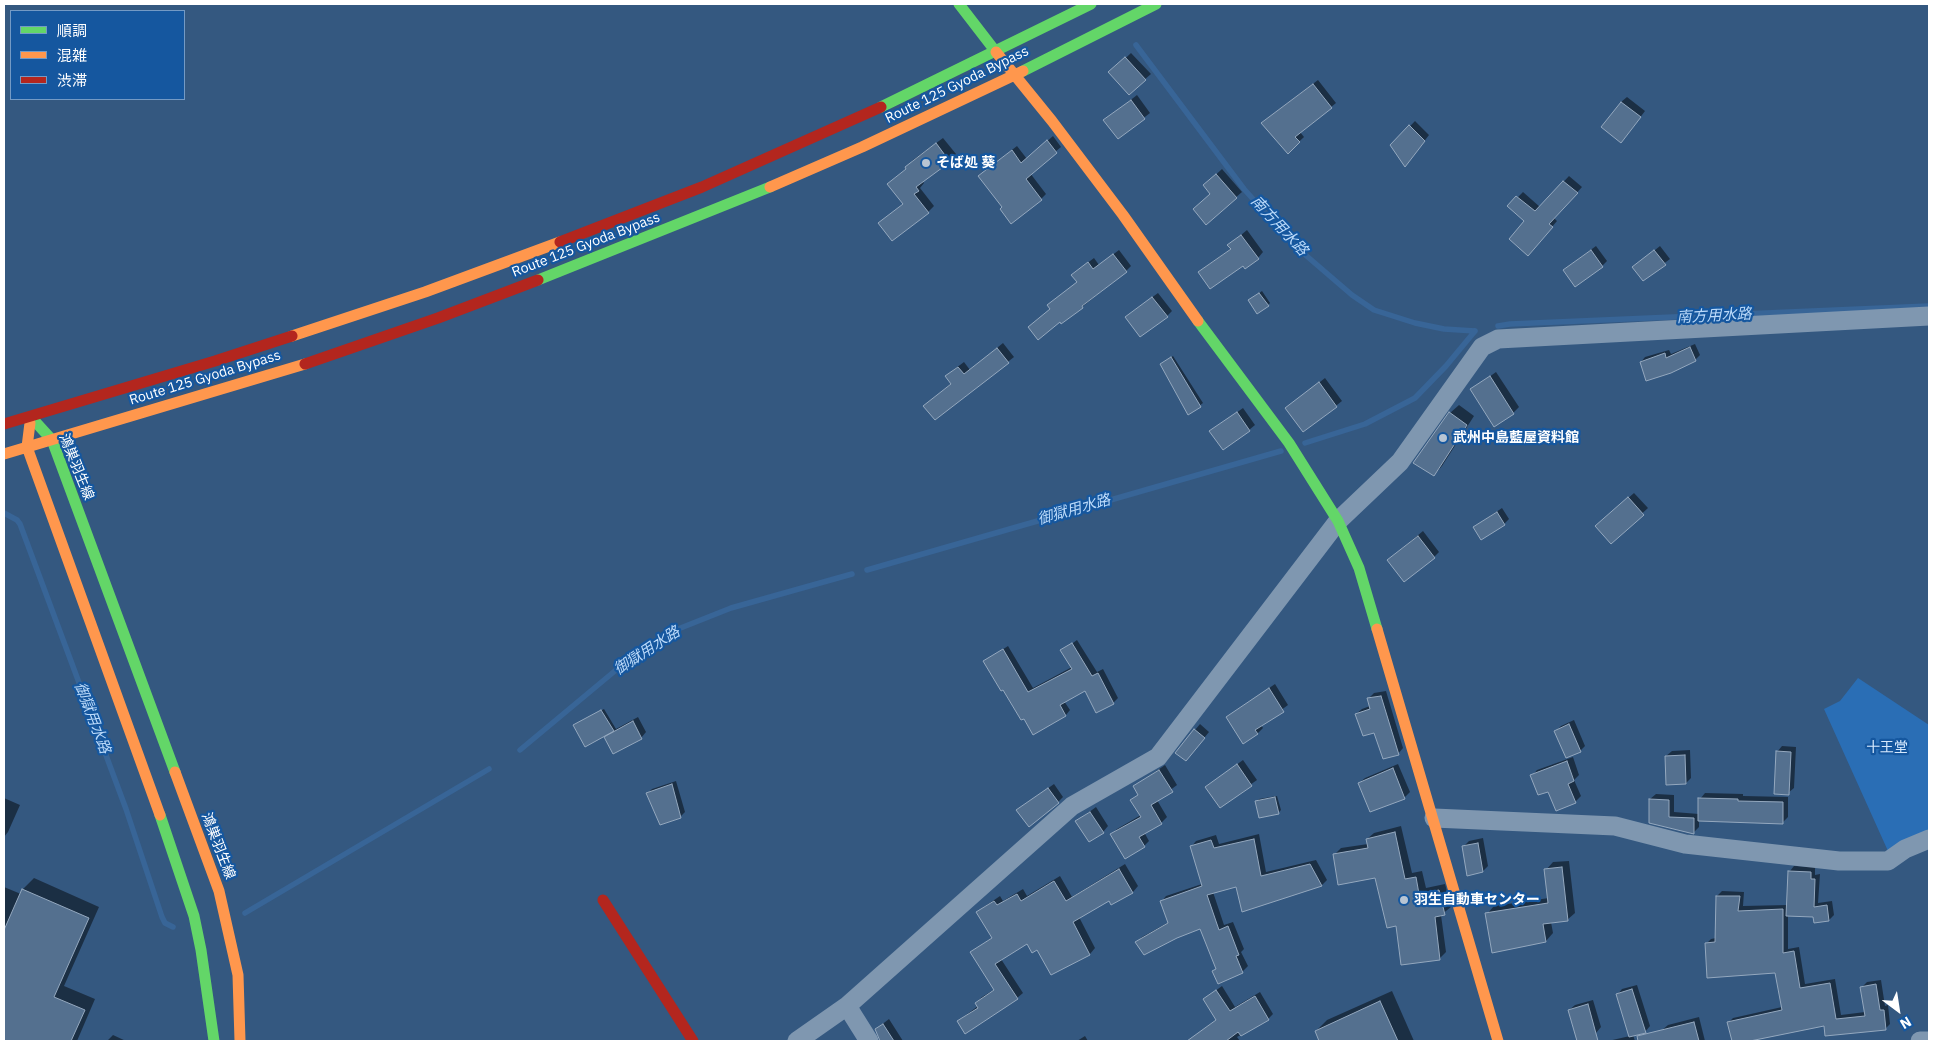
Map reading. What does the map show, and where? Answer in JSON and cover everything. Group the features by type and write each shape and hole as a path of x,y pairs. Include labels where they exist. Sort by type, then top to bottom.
{"main road":[{"path":"958,4 1052,121 1123,215 1181,298 1289,443 1338,521 1359,568 1498,1041"},
{"name":"Route 125 Gyoda Bypass","path":"4,424 293,336 425,292 561,243 752,165 869,113 1091,4"},
{"name":"Route 125 Gyoda Bypass","path":"4,454 304,364 438,318 563,271 790,179 1015,75 1156,4"},
{"path":"31,417 28,447 44,497 174,854 194,916 201,950 214,1041"},
{"name":"鴻巣羽生線","path":"31,417 52,440 219,890 238,975 240,1041"},
{"path":"603,900 693,1041"}],"street":[{"path":"797,1041 847,1006 1072,806 1158,757 1338,521 1400,462 1482,347 1498,340 1929,316"},
{"path":"1434,818 1615,826 1685,844 1839,861 1888,861 1906,849 1929,839"},
{"path":"847,1006 869,1041"},
{"path":"1920,1041 1929,1041"}],"green space":[{"name":"十王堂","path":"1858,678 1929,725 1929,832 1888,851 1824,709 1840,701"}],"building":[{"path":"1125,57 1146,80 1129,95 1108,72"},
{"path":"1313,84 1332,108 1295,137 1300,142 1288,154 1261,123"},
{"path":"1131,100 1145,119 1118,139 1103,120"},
{"path":"1621,102 1641,117 1621,143 1601,127"},
{"path":"1409,125 1425,141 1405,167 1390,145"},
{"path":"1047,140 1057,153 1026,179 1042,200 1011,224 1000,209 1002,207 978,176 1012,150 1021,163"},
{"path":"936,143 950,162 916,187 919,191 914,194 929,213 892,241 878,223 903,204 887,184"},
{"path":"1216,174 1237,198 1206,225 1193,209 1210,194 1203,185"},
{"path":"1563,181 1578,193 1549,224 1553,227 1528,256 1509,239 1524,221 1507,206 1516,196 1535,211"},
{"path":"1241,235 1259,259 1245,269 1243,266 1210,289 1198,272 1231,249 1227,245"},
{"path":"1591,250 1603,267 1575,287 1563,270"},
{"path":"1654,250 1666,265 1643,281 1632,267"},
{"path":"1113,254 1127,272 1082,306 1083,308 1061,324 1060,322 1038,340 1028,327 1050,309 1047,305 1077,282 1071,275 1088,262 1093,269"},
{"path":"1259,293 1269,306 1257,314 1248,300"},
{"path":"1152,297 1168,317 1140,337 1125,317"},
{"path":"1690,347 1696,361 1671,373 1646,381 1640,362 1665,353 1666,358"},
{"path":"997,348 1009,363 935,420 923,406 951,384 945,376 958,367 964,374"},
{"path":"1171,357 1201,407 1188,415 1160,364"},
{"path":"1490,376 1514,414 1494,427 1470,389"},
{"path":"1319,382 1337,407 1303,432 1285,408"},
{"path":"1237,412 1250,431 1223,450 1209,431"},
{"name":"武州中島藍屋資料館","path":"1449,412 1467,425 1434,476 1413,463"},
{"path":"1628,497 1644,515 1611,544 1595,526"},
{"path":"1497,512 1505,525 1481,540 1473,527"},
{"path":"1418,536 1435,558 1404,582 1387,560"},
{"path":"1072,643 1092,676 1098,673 1114,704 1096,713 1085,691 1060,705 1066,716 1033,735 1024,719 1021,720 1003,690 1001,691 983,661 1003,649 1028,692 1072,669 1060,650"},
{"path":"1269,688 1284,712 1255,730 1258,734 1243,744 1226,717"},
{"path":"1381,696 1399,755 1383,759 1374,733 1363,736 1355,714 1370,709 1367,698"},
{"path":"601,710 614,731 585,747 573,725"},
{"path":"633,721 642,739 613,754 604,737"},
{"path":"1569,724 1581,752 1566,758 1554,731"},
{"path":"1194,729 1205,738 1186,761 1175,753"},
{"path":"1776,751 1791,752 1789,795 1774,794"},
{"path":"1685,755 1686,784 1666,785 1665,756"},
{"path":"1567,761 1574,781 1568,784 1576,803 1556,811 1548,792 1538,795 1530,775"},
{"path":"1237,764 1252,786 1220,808 1205,787"},
{"path":"1393,768 1405,799 1370,812 1358,783"},
{"path":"1159,770 1173,792 1151,805 1162,824 1139,837 1145,847 1125,859 1110,834 1141,817 1130,800 1138,795 1133,786"},
{"path":"672,784 681,818 660,825 646,793"},
{"path":"1048,788 1059,803 1029,827 1016,810"},
{"path":"1275,797 1279,814 1259,818 1255,801"},
{"path":"1698,798 1783,802 1783,824 1698,821"},
{"path":"1649,799 1669,800 1669,817 1694,818 1694,834 1649,823"},
{"path":"1090,812 1104,833 1089,842 1075,821"},
{"path":"1395,832 1405,879 1416,877 1419,894 1439,890 1445,915 1435,917 1440,960 1401,965 1396,926 1387,928 1375,878 1338,885 1333,854 1368,848 1366,839"},
{"path":"1254,839 1261,876 1310,864 1322,886 1242,912 1236,887 1207,895 1219,930 1228,926 1239,955 1236,956 1243,973 1218,984 1212,971 1216,969 1200,929 1177,938 1144,955 1135,942 1168,923 1160,901 1202,886 1190,846 1211,840 1214,848"},
{"path":"1478,843 1483,872 1467,876 1462,846"},
{"path":"1562,867 1568,921 1543,924 1546,942 1492,953 1485,913 1548,903 1544,869"},
{"path":"1119,869 1133,893 1111,905 1109,901 1073,922 1090,955 1051,975 1037,950 1032,953 1027,944 995,964 1018,999 965,1034 957,1021 978,1008 975,1003 994,990 970,952 992,938 976,912 994,901 997,905 1017,894 1021,901 1054,881 1066,901"},
{"path":"1788,871 1811,872 1811,879 1815,879 1814,907 1827,905 1829,921 1814,923 1813,917 1786,916"},
{"path":"22,889 89,918 54,997 85,1010 71,1041 4,1041 4,930"},
{"path":"1716,896 1740,896 1738,911 1783,909 1783,953 1794,951 1800,988 1830,983 1836,1019 1865,1016 1860,987 1876,984 1880,1010 1884,1010 1886,1030 1825,1036 1824,1026 1750,1041 1732,1041 1727,1022 1782,1010 1775,973 1707,978 1705,943 1715,942"},
{"path":"1632,989 1646,1033 1629,1037 1616,994"},
{"path":"1216,990 1230,1011 1255,996 1269,1020 1241,1036 1238,1032 1226,1041 1187,1041 1216,1020 1203,999"},
{"path":"1380,1001 1398,1041 1319,1041 1315,1031"},
{"path":"1588,1004 1598,1041 1577,1041 1568,1010"},
{"path":"1694,1022 1699,1041 1638,1041 1637,1036"},
{"path":"883,1024 894,1041 880,1041 875,1029"}],"waterway":[{"name":"南方用水路","path":"1136,45 1244,189 1295,246 1352,295 1374,310 1415,323 1444,329 1475,331"},
{"name":"南方用水路","path":"1498,326 1929,306"},
{"name":"御獄用水路","path":"1305,443 1365,424 1415,398 1446,366 1475,331"},
{"name":"御獄用水路","path":"867,570 1281,451"},
{"name":"御獄用水路","path":"4,513 17,520 20,524 126,809 162,917 165,923 173,927"},
{"name":"御獄用水路","path":"520,750 622,665 668,633 731,608 852,574"},
{"name":"御獄用水路","path":"245,913 489,769"}],"traffic: fast":[{"path":"959,4 996,52"},
{"path":"881,107 1091,4"},
{"path":"1023,71 1156,4"},
{"path":"538,280 770,187"},
{"path":"1198,321 1289,443 1338,521 1359,568 1377,629"},
{"path":"31,417 52,440 175,772"},
{"path":"160,815 194,916 201,950 214,1041"}],"traffic: slow":[{"path":"996,52 1052,121 1123,215 1198,321"},
{"path":"770,187 862,147 1023,71"},
{"path":"292,336 425,292 560,242"},
{"path":"4,454 305,364"},
{"path":"30,423 27,447 160,815"},
{"path":"1377,629 1498,1041"},
{"path":"175,772 219,891 238,975 240,1041"}],"traffic: jam":[{"path":"560,242 702,187 881,107"},
{"path":"305,364 438,318 538,280"},
{"path":"4,424 292,336"},
{"path":"603,900 693,1041"}],"place":[{"name":"そば処 葵","path":"926,163"},
{"name":"武州中島藍屋資料館","path":"1443,438"},
{"name":"羽生自動車センター","path":"1404,900"}]}
